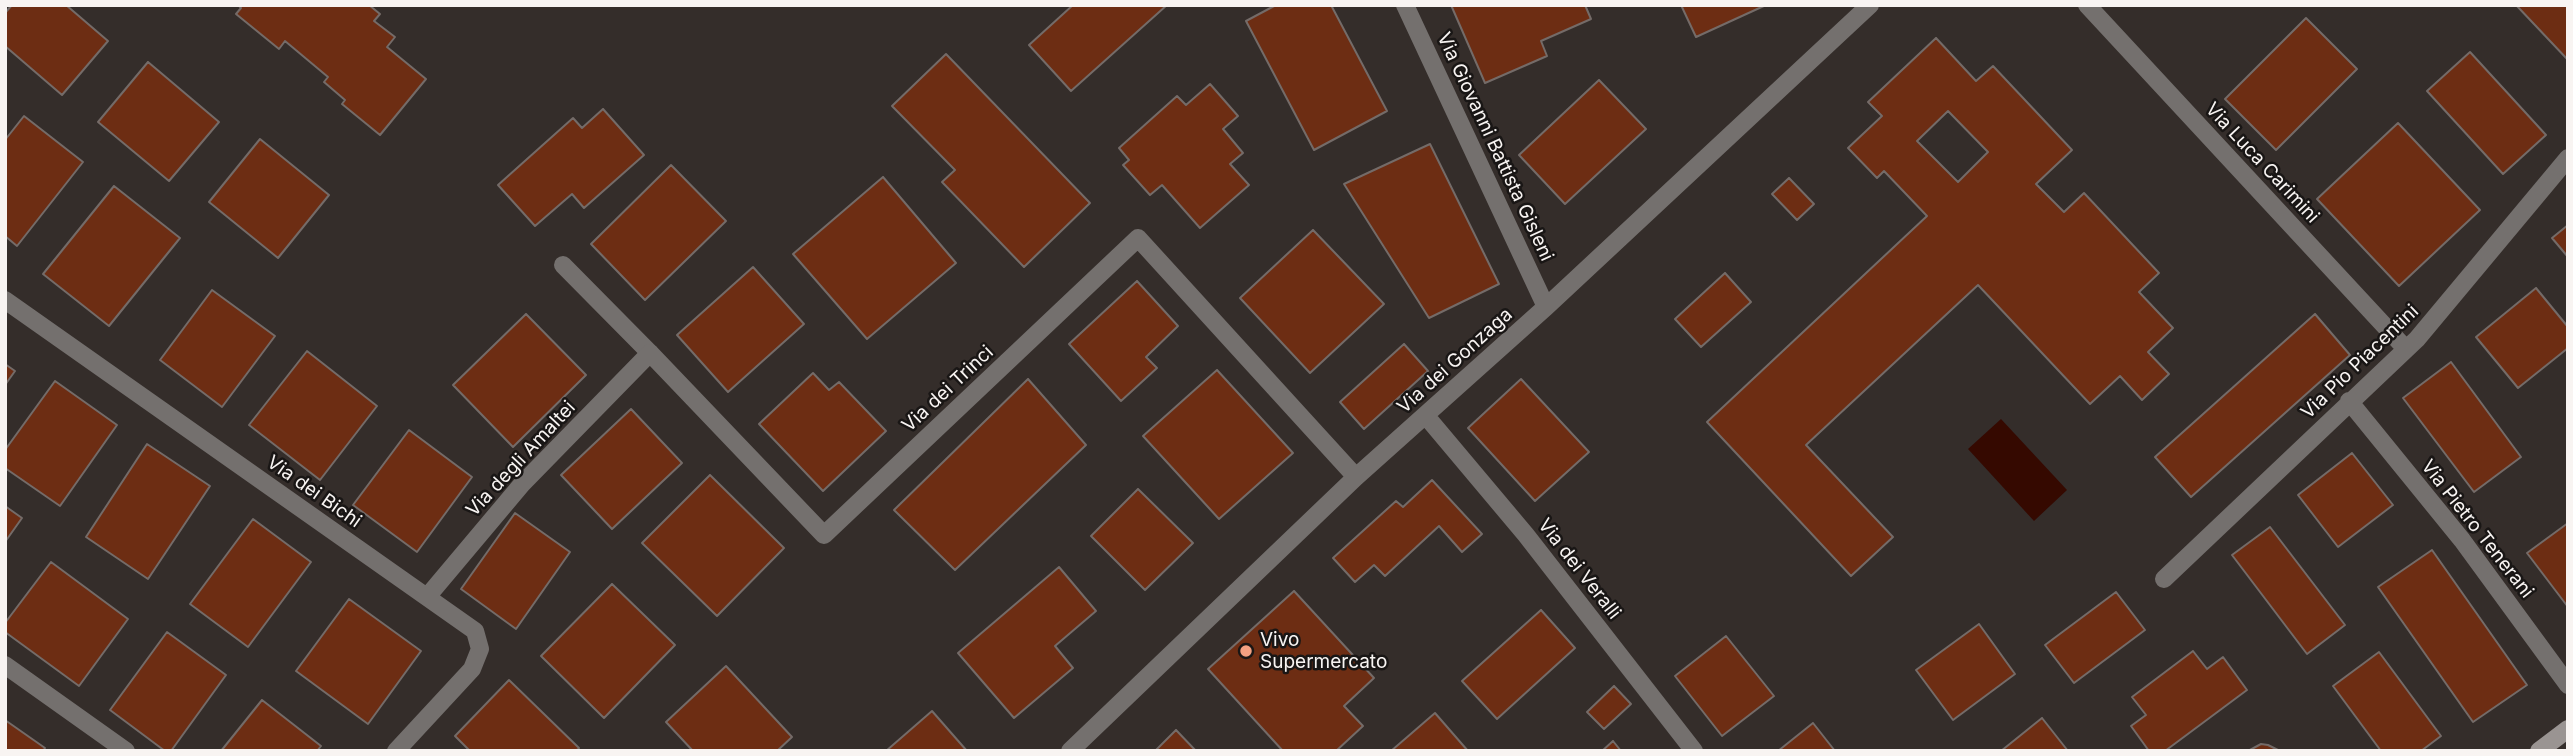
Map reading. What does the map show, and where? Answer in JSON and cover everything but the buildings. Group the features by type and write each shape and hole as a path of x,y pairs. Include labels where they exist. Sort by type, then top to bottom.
{"main road":[{"path":"2539,751 2568,729"}],"street":[{"name":"Via Giovanni Battista Gisleni","path":"1405,5 1546,307"},
{"name":"Via dei Gonzaga","path":"1070,751 1356,477 1546,307 1870,5"},
{"name":"Via Luca Carimini","path":"2087,5 2406,349"},
{"name":"Via Pio Piacentini","path":"2164,579 2406,349 2568,158"},
{"name":"Via dei Trinci","path":"563,265 824,535 1138,238 1356,477"},
{"name":"Via dei Bichi","path":"5,300 475,631 480,643 478,657 467,675 396,751"},
{"name":"Via degli Amaltei","path":"427,597 522,484 650,353"},
{"name":"Via Pietro Tenerani","path":"2349,401 2462,540 2568,685"},
{"name":"Via dei Veralli","path":"1426,416 1526,535 1694,751"},
{"path":"5,665 126,751"}],"shaded area":[{"path":"2001,419 2067,490 2034,521 1968,449"}],"place":[{"name":"Vivo Supermercato","path":"1246,651"}]}
